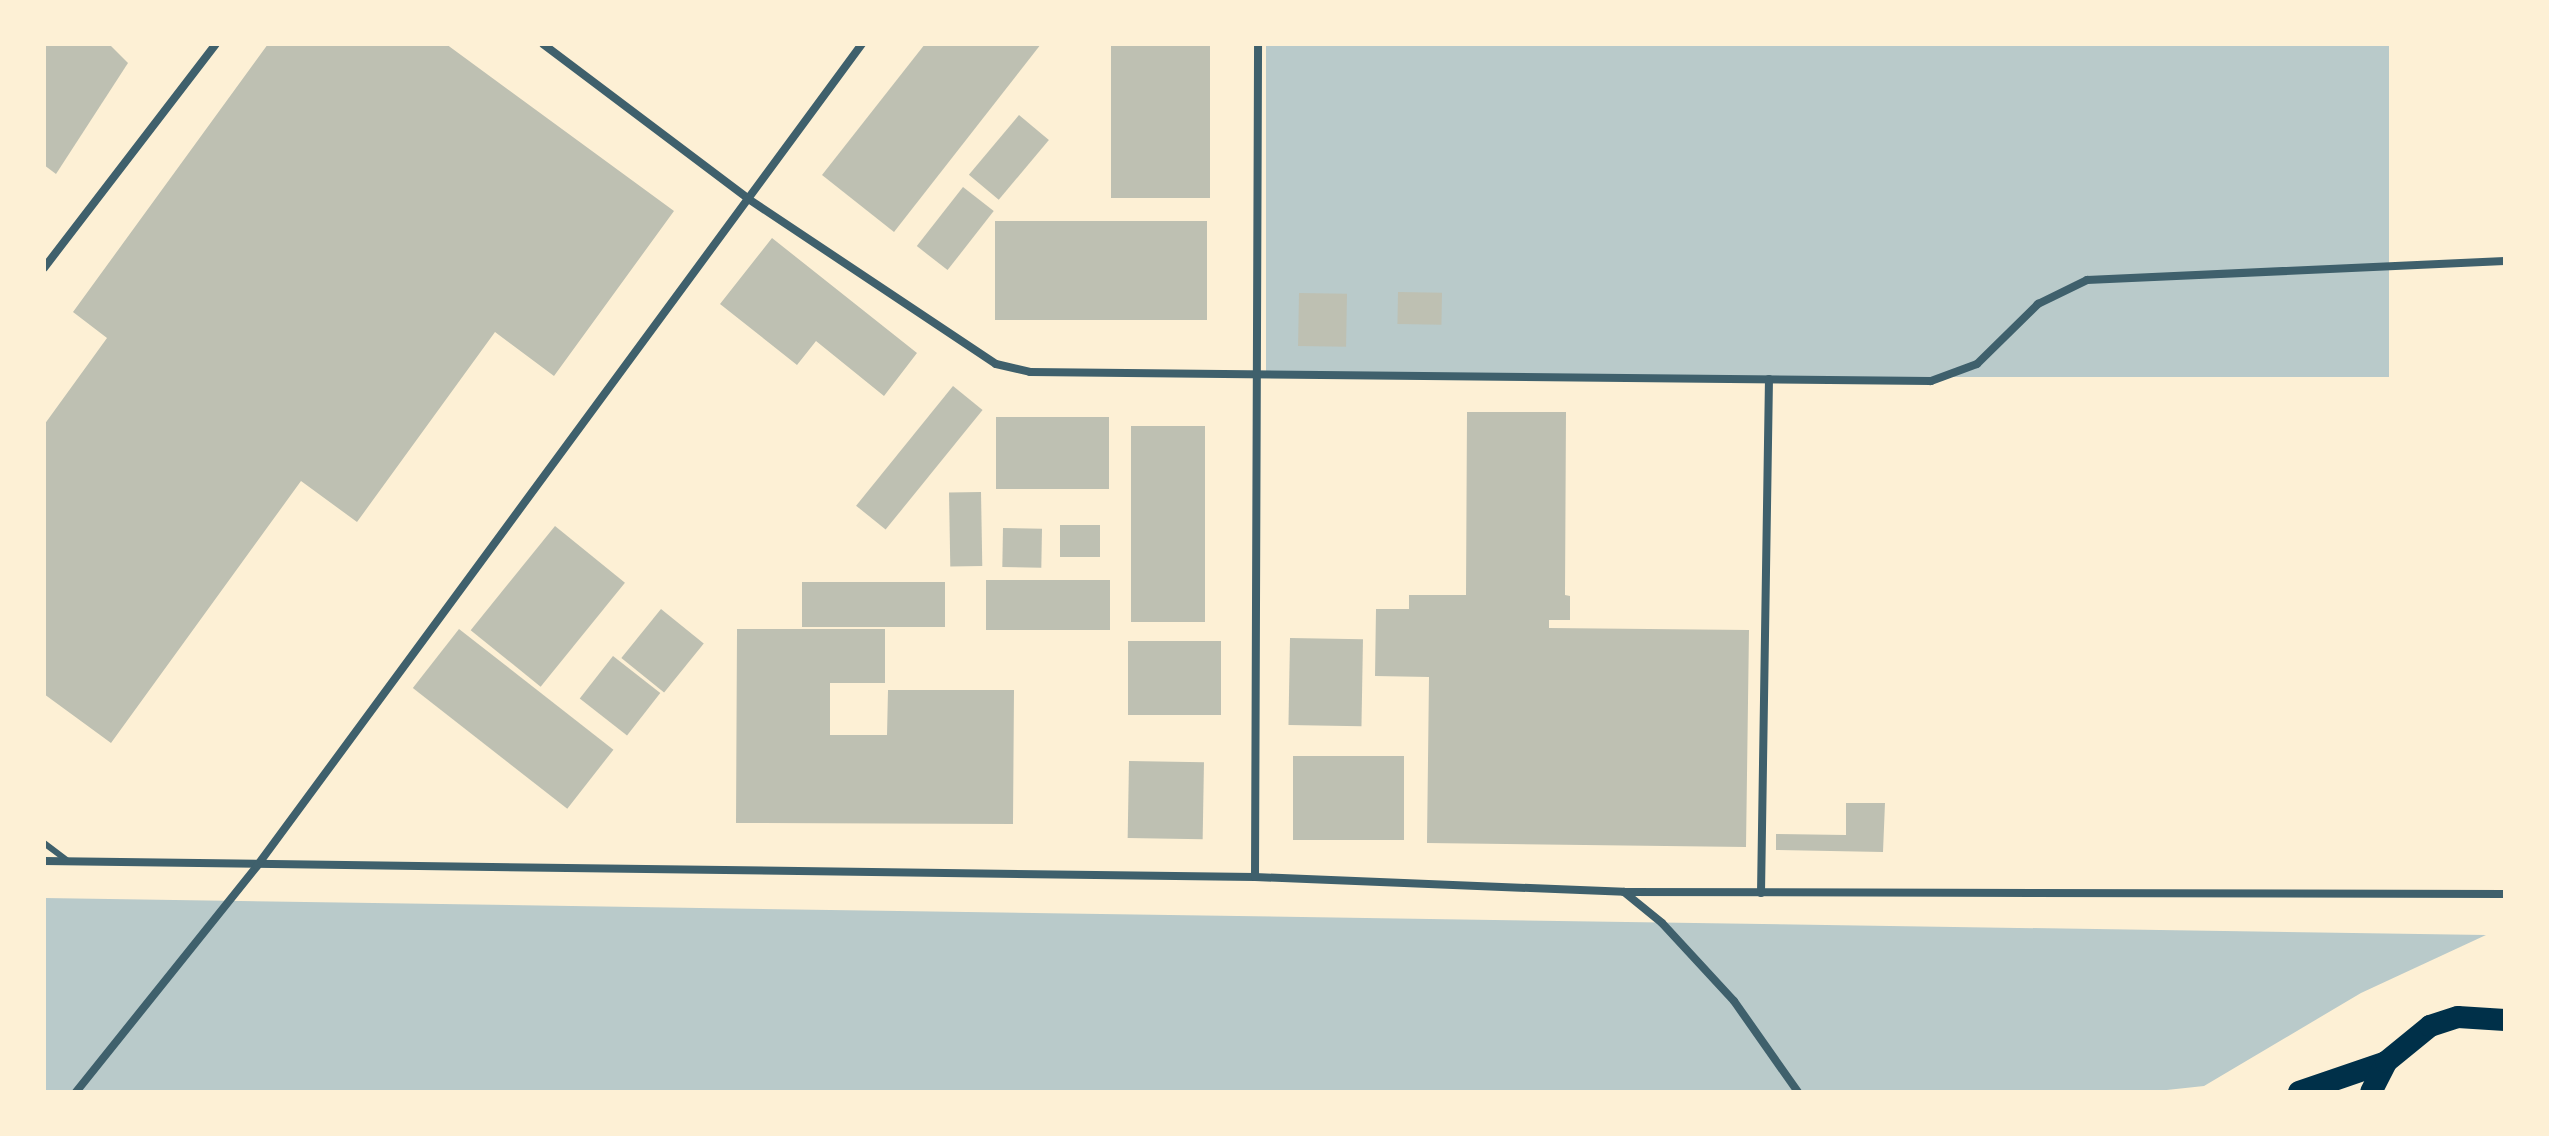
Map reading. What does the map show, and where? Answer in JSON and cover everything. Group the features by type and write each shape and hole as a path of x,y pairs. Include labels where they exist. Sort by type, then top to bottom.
{"highway":[{"path":"2299,1092 2386,1062 2430,1026 2458,1017 2496,1018 2505,1000"},
{"path":"2371,1092 2386,1062"}],"street":[{"path":"44,268 216,44"},
{"path":"543,44 747,198 996,364 1030,372 1931,381 1977,364 2038,304 2087,280 2505,261"},
{"path":"76,1092 257,866 862,44"},
{"path":"1255,877 1258,44"},
{"path":"1761,893 1769,379"},
{"path":"44,861 1255,877 1624,892 2505,894"},
{"path":"1624,892 1662,923 1734,1001 1798,1092"}],"lane":[{"path":"44,843 69,862"}],"shaded area":[{"path":"1266,44 2389,44 2389,377 1266,377"},
{"path":"44,898 2486,935 2361,993 2204,1086 2148,1092 44,1092"}],"building":[{"path":"44,44 109,44 128,63 56,174 44,165"},
{"path":"268,44 446,44 674,211 554,376 495,332 357,522 301,481 111,743 44,694 44,425 107,338 73,312"},
{"path":"925,44 1041,44 894,232 822,175"},
{"path":"1111,46 1210,46 1210,198 1111,198"},
{"path":"1019,115 1049,140 999,200 969,175"},
{"path":"963,187 994,211 948,270 917,246"},
{"path":"995,221 1207,221 1207,320 995,320"},
{"path":"772,238 917,353 884,396 816,341 797,365 720,304"},
{"path":"1398,292 1442,293 1441,325 1397,324"},
{"path":"1299,293 1347,294 1346,347 1298,346"},
{"path":"953,386 983,410 886,530 856,506"},
{"path":"1467,412 1566,412 1565,595 1570,596 1570,620 1549,620 1549,628 1749,630 1746,847 1427,843 1429,677 1375,676 1376,609 1409,609 1409,595 1466,595"},
{"path":"996,417 1109,417 1109,489 996,489"},
{"path":"1131,426 1205,426 1205,622 1131,622"},
{"path":"981,492 982,566 950,567 949,493"},
{"path":"1060,525 1100,525 1100,557 1060,557"},
{"path":"555,526 625,583 541,687 471,630"},
{"path":"1003,528 1042,529 1041,568 1002,567"},
{"path":"986,580 1110,580 1110,630 986,630"},
{"path":"802,582 945,582 945,627 802,627"},
{"path":"661,609 704,644 664,693 621,658"},
{"path":"459,629 613,750 567,809 413,688"},
{"path":"737,629 885,629 885,683 830,683 830,735 887,735 888,690 1014,690 1013,824 736,823"},
{"path":"1290,638 1363,639 1361,726 1288,725"},
{"path":"1128,641 1221,641 1221,715 1128,715"},
{"path":"613,656 660,693 627,735 580,699"},
{"path":"1293,756 1404,756 1404,840 1293,840"},
{"path":"1129,761 1204,762 1203,839 1128,838"},
{"path":"1846,803 1885,803 1883,852 1776,850 1776,834 1846,835"}]}
